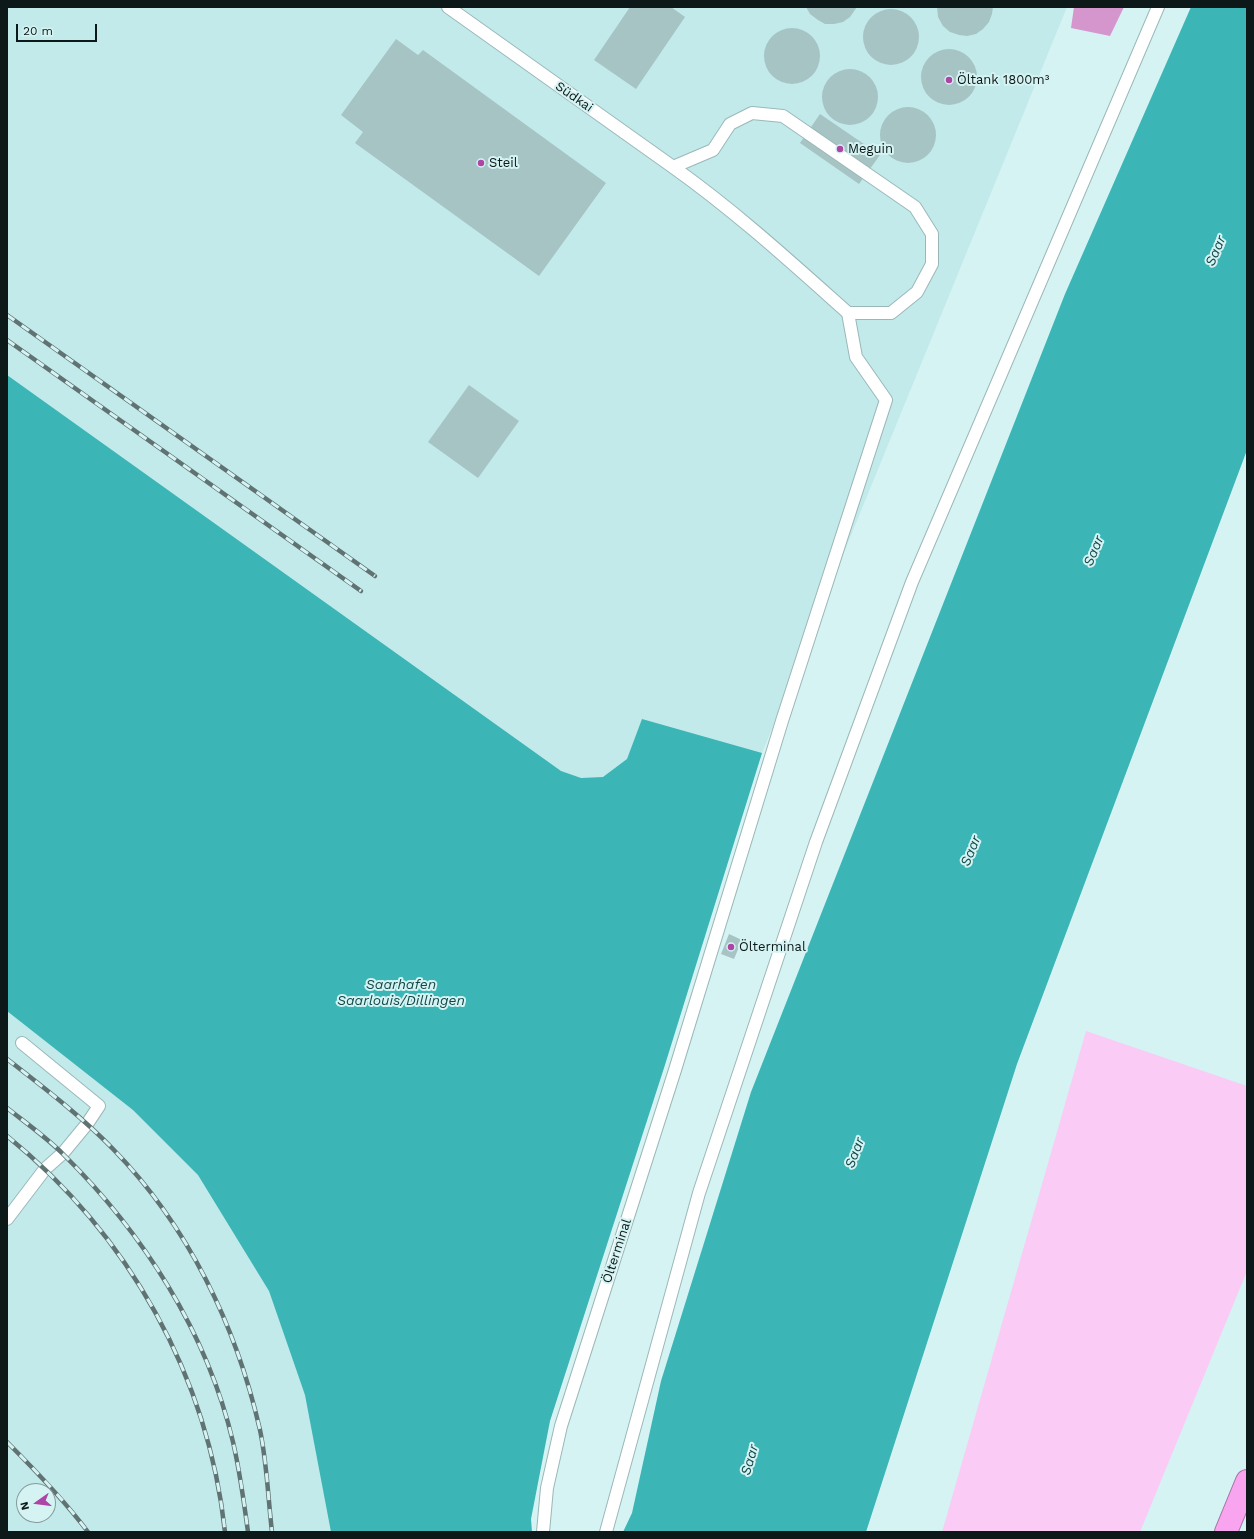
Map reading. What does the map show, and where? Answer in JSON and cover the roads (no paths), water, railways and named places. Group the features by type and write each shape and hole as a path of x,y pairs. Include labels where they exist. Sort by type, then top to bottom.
{"highway":[{"path":"1226,1532 1247,1481"}],"lane":[{"name":"Südkai","path":"448,7 701,187 778,250 848,314"},
{"path":"606,1532 699,1193 816,842 912,582 1158,7"},
{"path":"673,167 713,150 730,124 752,113 783,116 915,206 932,234 932,264 917,292 891,313 848,314"},
{"name":"Ölterminal","path":"543,1532 547,1488 561,1426 678,1062 782,721 886,400 856,356 848,314"},
{"path":"7,1219 45,1170 87,1124 99,1106 22,1043"}],"water":[{"name":"Saar","path":"1191,7 1247,7 1247,450 1017,1064 866,1532 623,1532 632,1513 661,1381 751,1092 1065,294"},
{"name":"Saarhafen Saarlouis/Dillingen","path":"7,375 561,771 581,778 603,777 627,759 642,719 762,753 664,1068 550,1421 531,1519 532,1532 331,1532 305,1395 269,1291 198,1175 133,1110 7,1011"}],"railway":[{"path":"7,315 375,576"},
{"path":"7,340 361,591"},
{"path":"7,1059 75,1113 113,1149 140,1179 164,1211 186,1244 206,1279 223,1315 250,1391 262,1442 272,1532"},
{"path":"7,1108 36,1130 63,1154 92,1185 120,1217 168,1286 189,1323 207,1362 222,1401 233,1442 242,1487 248,1532"},
{"path":"7,1136 51,1175 90,1218 125,1264 155,1313 181,1364 201,1418 216,1474 225,1532"},
{"path":"7,1442 49,1486 88,1532"}],"place":[{"name":"Öltank 1800m³","path":"949,80"},
{"name":"Meguin","path":"840,149"},
{"name":"Steil","path":"481,163"},
{"name":"Ölterminal","path":"731,947"}]}
